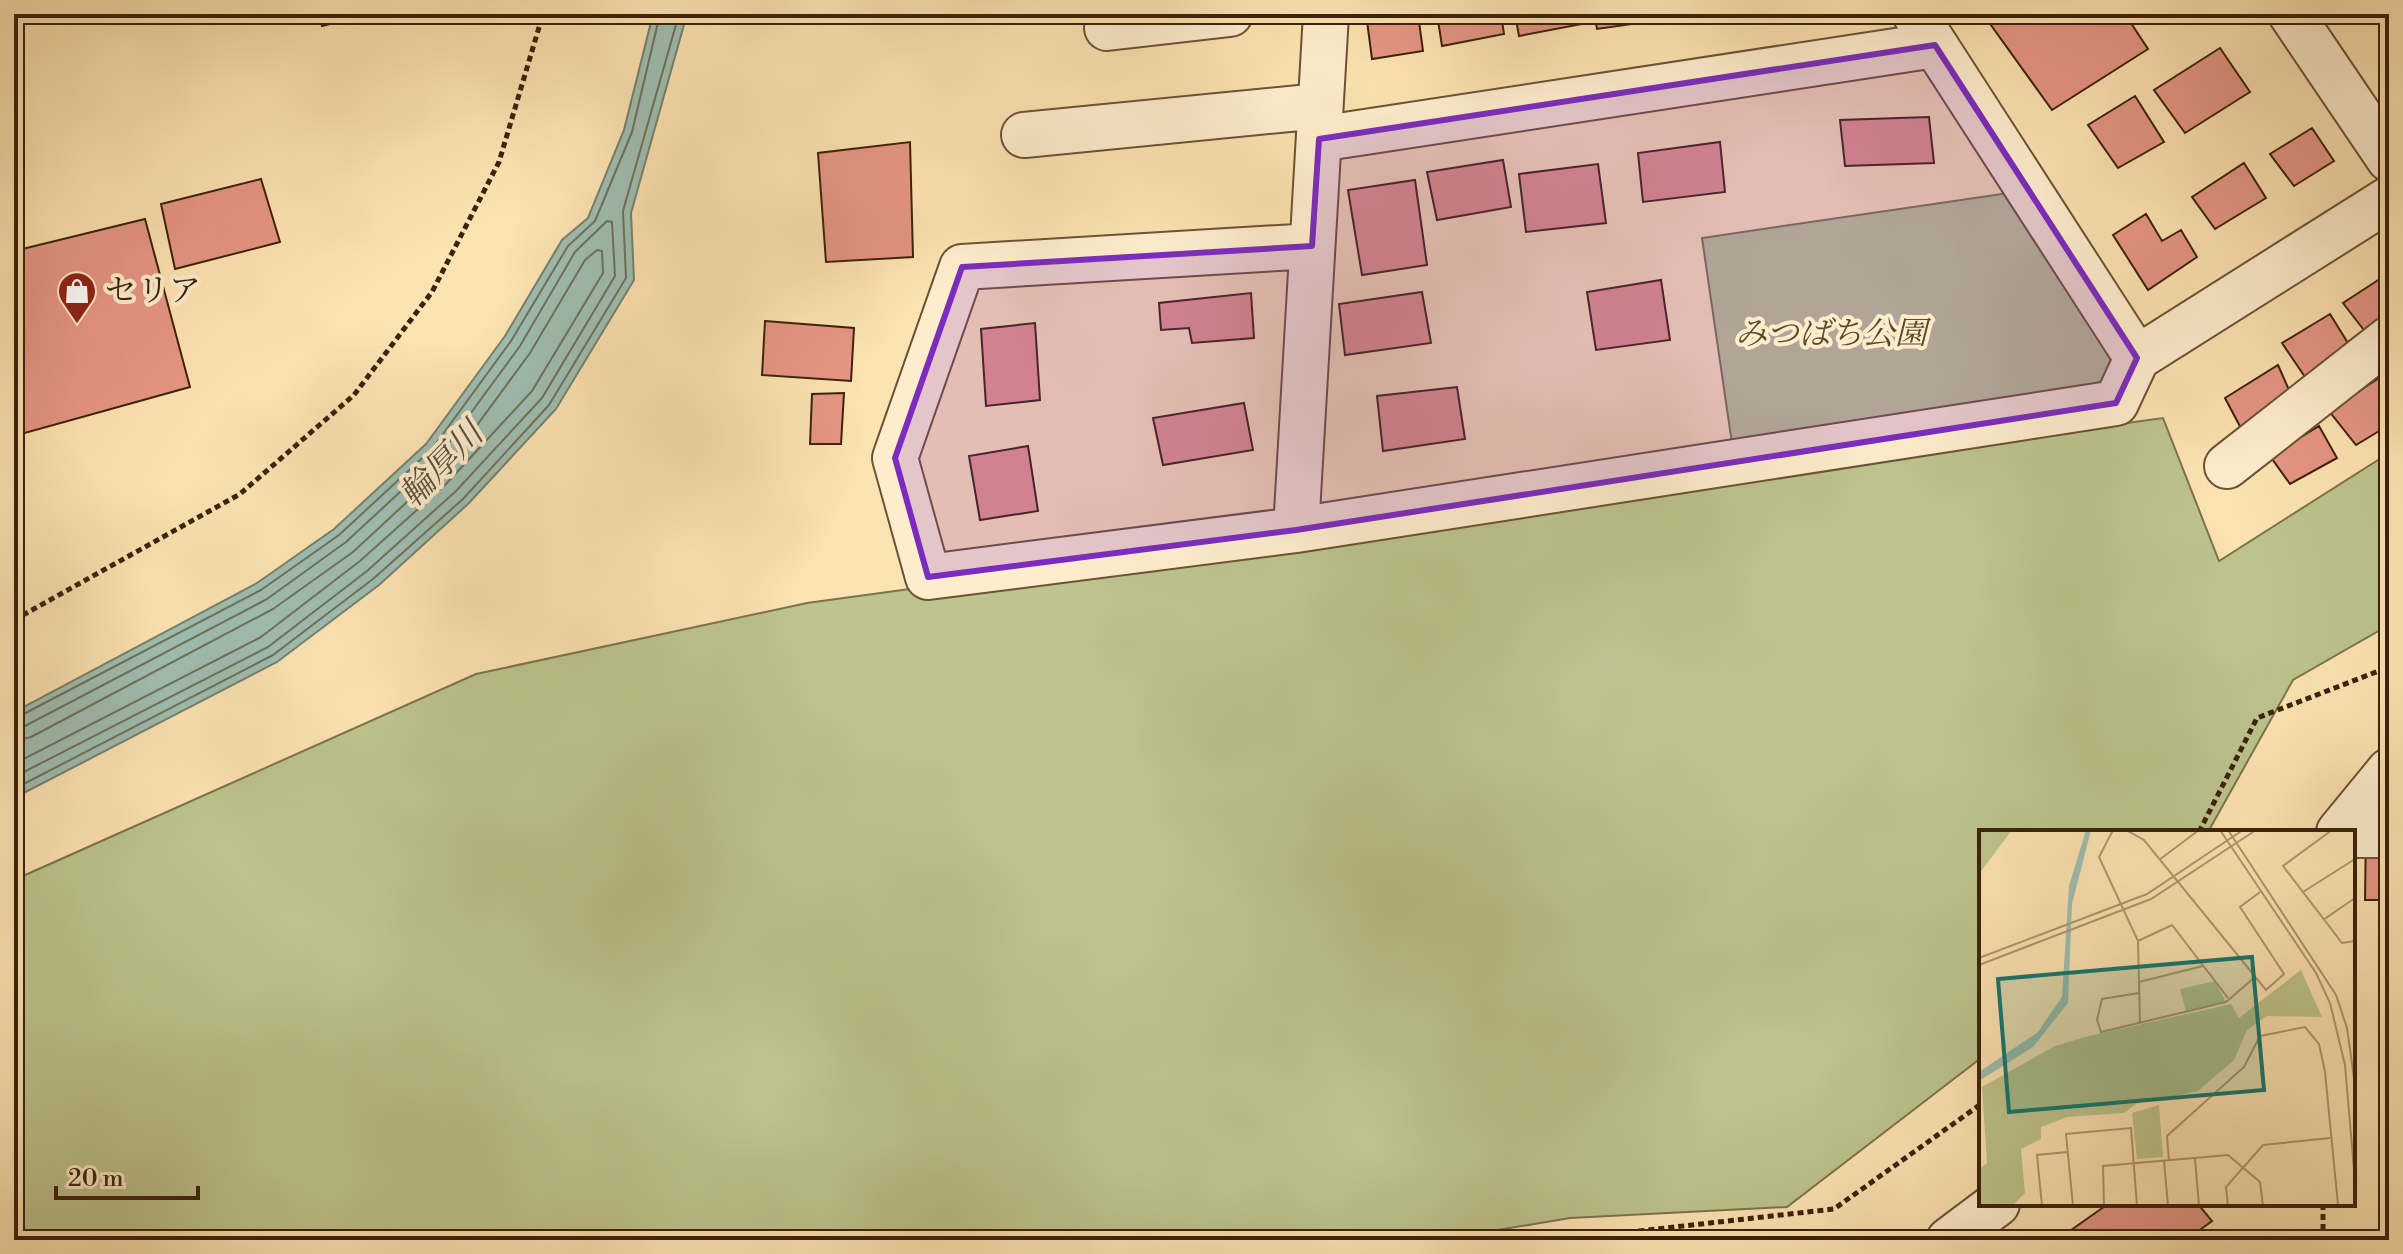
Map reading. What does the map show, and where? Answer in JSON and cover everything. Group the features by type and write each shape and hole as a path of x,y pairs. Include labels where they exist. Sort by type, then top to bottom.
{"street":[{"path":"1107,28 1230,14"},
{"path":"1296,530 1326,14"},
{"path":"2291,14 2389,159"},
{"path":"1024,135 1319,123 1925,29 2137,358"},
{"path":"1312,246 962,267 895,458 928,577 1296,530 2116,403 2137,358 2389,199"},
{"path":"2227,466 2389,339"},
{"path":"2341,830 2389,771"},
{"path":"2355,835 2389,835"},
{"path":"1949,1240 1994,1206"}],"path":[{"path":"14,620 240,494 354,395 432,292 499,162 543,14"},
{"path":"2200,830 2257,718 2389,667"},
{"path":"1559,1240 1834,1209 1979,1105"},
{"path":"2323,1206 2323,1240"}],"highlighted area":[{"path":"1935,45 2137,358 2116,403 1296,530 928,577 895,458 962,267 1312,246 1319,139"}],"green space":[{"name":"みつばち公園","path":"2029,190 2137,358 2116,403 1735,464 1702,238"},
{"path":"2163,418 2219,561 2389,453 2389,625 2293,680 2209,830 1979,830 1979,1060 1787,1207 1570,1218 1438,1240 14,1240 14,880 476,674 807,603"}],"water":[{"name":"輪厚川","path":"653,14 687,14 631,213 634,280 556,409 468,504 379,585 277,662 14,798 14,712 257,583 334,529 426,444 505,336 562,240 588,218 624,130"}],"building":[{"path":"318,14 371,14 322,26"},
{"path":"1377,14 1418,14 1423,51 1372,59 1367,21 1378,20"},
{"path":"1437,14 1501,14 1504,34 1442,46"},
{"path":"1515,14 1585,14 1587,23 1519,36"},
{"path":"1594,14 1681,14 1682,17 1597,29"},
{"path":"1983,14 2125,14 2148,49 2052,110"},
{"path":"2220,48 2250,92 2185,133 2154,90"},
{"path":"2135,96 2164,142 2118,168 2088,125"},
{"path":"1929,117 1934,163 1845,166 1840,120"},
{"path":"2312,128 2334,161 2294,186 2270,154"},
{"path":"910,142 913,257 826,262 818,153"},
{"path":"1720,142 1725,192 1643,202 1638,153"},
{"path":"1503,160 1511,207 1437,220 1427,172"},
{"path":"2244,163 2266,198 2215,229 2192,197"},
{"path":"1598,164 1606,223 1526,232 1519,174"},
{"path":"261,179 280,242 175,269 161,204"},
{"path":"1415,180 1427,265 1362,275 1348,190"},
{"path":"2146,214 2162,241 2181,230 2197,257 2148,290 2113,235"},
{"path":"145,219 190,387 14,436 14,251"},
{"path":"2389,273 2389,319 2367,334 2343,303"},
{"path":"1661,280 1670,340 1596,350 1587,292"},
{"path":"1422,292 1431,343 1345,355 1339,304"},
{"path":"1251,293 1254,338 1192,343 1189,328 1161,330 1159,303"},
{"path":"2330,314 2351,348 2305,377 2282,343"},
{"path":"765,321 854,328 851,381 762,375"},
{"path":"1035,323 1040,400 986,406 981,329"},
{"path":"2278,365 2293,399 2243,432 2225,398"},
{"path":"2382,376 2389,385 2389,425 2356,445 2329,411"},
{"path":"1457,387 1465,439 1383,451 1377,396"},
{"path":"844,393 841,444 810,444 812,394"},
{"path":"1244,403 1253,450 1163,465 1153,418"},
{"path":"2319,426 2337,458 2290,484 2270,456"},
{"path":"1028,446 1038,511 980,520 969,456"},
{"path":"2366,829 2389,829 2389,900 2365,900"},
{"path":"2384,1174 2389,1174 2389,1240 2384,1240"},
{"path":"2105,1206 2200,1206 2212,1221 2186,1240 2057,1240"}],"place":[{"name":"セリア","path":"77,325"}]}
